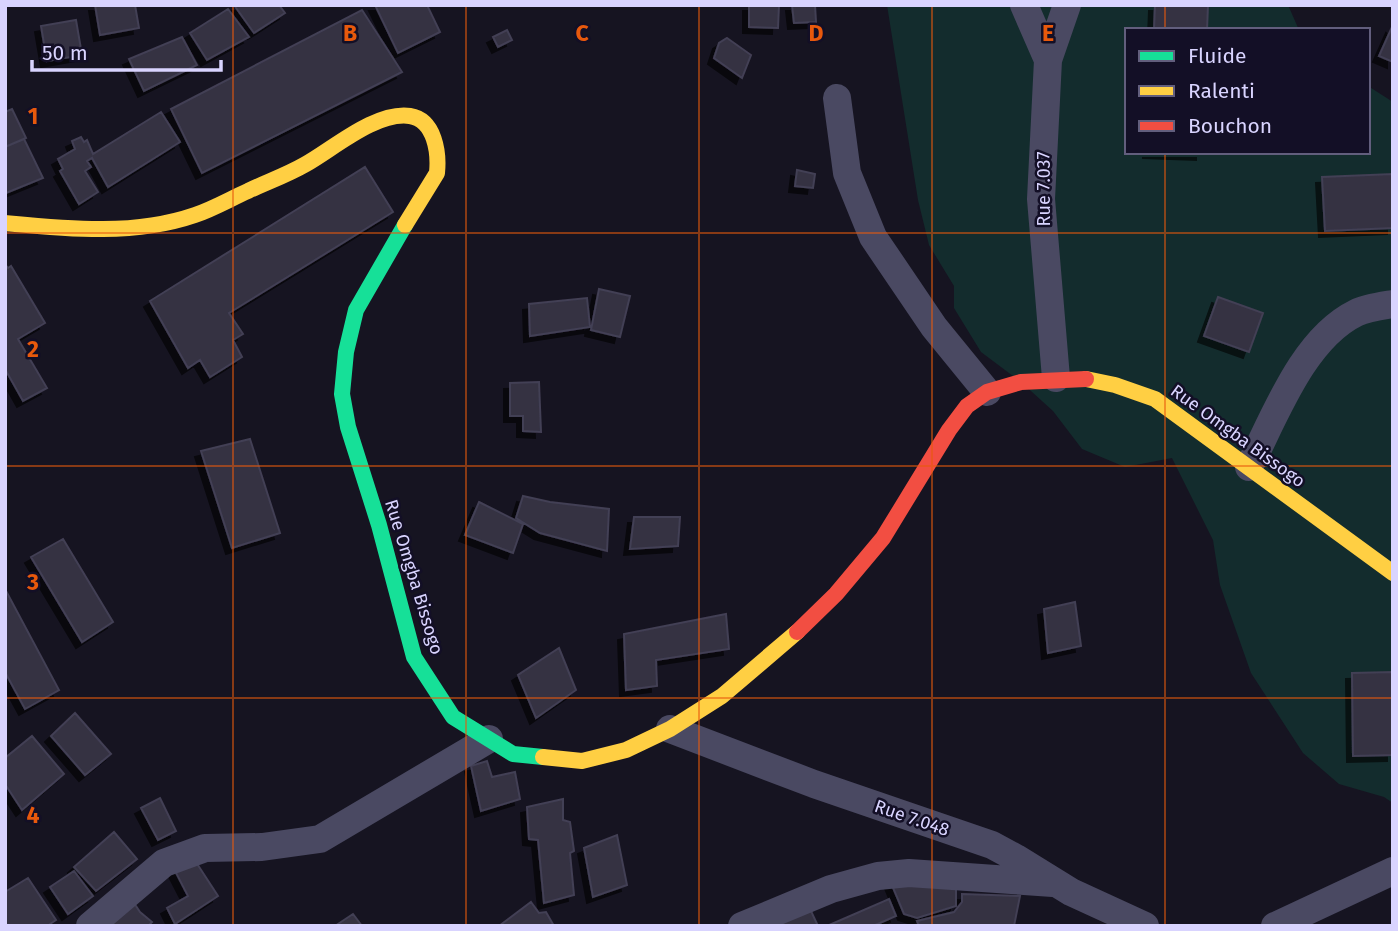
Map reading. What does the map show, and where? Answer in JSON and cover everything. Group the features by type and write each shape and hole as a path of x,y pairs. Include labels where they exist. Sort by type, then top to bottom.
{"street":[{"name":"Rue 7.037","path":"1024,5 1048,60 1041,199 1056,378"},
{"path":"1048,60 1067,5"},
{"path":"837,98 847,173 873,237 934,327 987,392"},
{"name":"Rue Omgba Bissogo","path":"5,223 61,228 162,223 195,215 304,165 382,119 414,116 429,129 438,148 438,173 385,257 356,310 346,352 342,394 348,427 379,525 414,657 453,717 513,754 582,761 626,750 670,729 722,696 776,652 836,594 883,538 949,430 967,406 987,392 1021,382 1084,378 1155,399 1393,573"},
{"path":"1249,467 1305,359 1326,332 1357,312 1393,304"},
{"name":"Rue 7.048","path":"670,729 814,784 992,845 1017,858 1053,883 1144,926"},
{"path":"90,926 164,863 205,848 262,847 320,839 489,739"},
{"path":"1275,926 1393,871"},
{"path":"742,926 831,889 878,876 909,873 1053,883"}],"green space":[{"path":"887,5 1288,5 1298,28 1125,28 1125,154 1370,154 1370,87 1393,102 1393,803 1384,797 1339,784 1303,753 1251,673 1220,585 1213,540 1172,458 1125,467 1082,449 1053,411 1021,382 981,352 954,308 954,286 929,245 918,200"}],"building":[{"path":"95,5 135,5 139,28 100,35"},
{"path":"234,5 279,5 285,13 254,33"},
{"path":"375,5 427,5 440,32 398,53"},
{"path":"749,5 779,5 778,28 749,27"},
{"path":"792,5 815,5 816,22 794,23"},
{"path":"1155,5 1208,5 1207,28 1154,28"},
{"path":"228,9 249,37 207,60 190,33"},
{"path":"362,10 402,72 202,173 171,109"},
{"path":"76,20 82,55 47,61 41,26"},
{"path":"1393,28 1393,62 1379,56"},
{"path":"507,30 512,40 498,47 493,37"},
{"path":"182,37 197,65 144,91 129,59"},
{"path":"727,38 751,55 742,78 714,58 719,43"},
{"path":"12,109 26,138 5,147 5,112"},
{"path":"161,112 180,142 108,187 92,158 87,161 91,167 85,171 98,192 79,204 60,171 63,169 58,159 75,149 72,141 81,137 84,142 87,140 93,154"},
{"path":"24,139 43,178 6,193 5,147"},
{"path":"365,167 393,212 229,313 243,334 233,340 242,357 210,377 200,360 188,368 150,301"},
{"path":"797,170 815,174 813,188 795,186"},
{"path":"1393,174 1393,228 1325,231 1322,177"},
{"path":"5,264 8,268 11,266 45,323 18,339 47,388 23,401 5,369"},
{"path":"599,289 630,296 620,337 591,330"},
{"path":"1218,297 1263,313 1249,352 1204,336"},
{"path":"587,298 590,327 530,336 529,304"},
{"path":"539,382 541,432 523,431 523,416 510,416 510,383"},
{"path":"250,439 280,533 232,548 201,451"},
{"path":"523,496 609,509 607,551 540,533 516,518"},
{"path":"479,502 523,524 513,553 465,535"},
{"path":"634,517 680,517 678,546 630,549"},
{"path":"63,539 113,622 82,642 31,557"},
{"path":"5,589 59,690 25,709 5,672"},
{"path":"1075,602 1081,646 1048,653 1044,609"},
{"path":"726,614 729,649 656,660 657,686 626,690 624,634"},
{"path":"559,648 576,690 536,718 518,675"},
{"path":"1393,672 1393,755 1353,756 1352,673"},
{"path":"75,713 111,754 85,775 51,736"},
{"path":"32,736 64,774 22,810 5,784 5,758"},
{"path":"487,761 492,777 515,772 520,799 481,811 471,766"},
{"path":"160,798 176,831 158,840 141,808"},
{"path":"563,799 563,820 570,822 574,851 570,853 574,895 544,903 538,840 529,839 527,807"},
{"path":"114,832 137,859 96,891 74,867"},
{"path":"617,835 627,885 593,897 584,848"},
{"path":"192,856 218,896 175,924 167,908 188,896 173,867"},
{"path":"74,871 93,896 68,914 50,887"},
{"path":"956,877 956,906 917,918 904,914 889,878"},
{"path":"28,878 56,920 47,926 8,926 5,922 5,892"},
{"path":"962,894 1020,896 1014,926 919,926 917,921 954,912 962,902"},
{"path":"130,897 140,912 152,922 148,926 103,926"},
{"path":"889,899 896,916 873,926 827,926"},
{"path":"531,902 539,913 546,912 554,926 499,926"},
{"path":"810,909 818,926 774,926"},
{"path":"353,914 362,926 335,926"}],"traffic: fast":[{"path":"405,225 356,310 346,352 342,394 348,427 379,525 414,657 453,717 513,754 543,757"}],"traffic: slow":[{"path":"5,223 101,229 172,222 208,210 292,172 369,125 383,119 410,116 425,124 434,138 437,173 405,225"},
{"path":"1086,379 1115,385 1155,399 1393,573"},
{"path":"543,757 582,761 626,750 670,729 722,696 797,632"}],"traffic: jam":[{"path":"797,632 836,594 883,538 949,430 967,406 987,392 1021,382 1086,379"}]}
